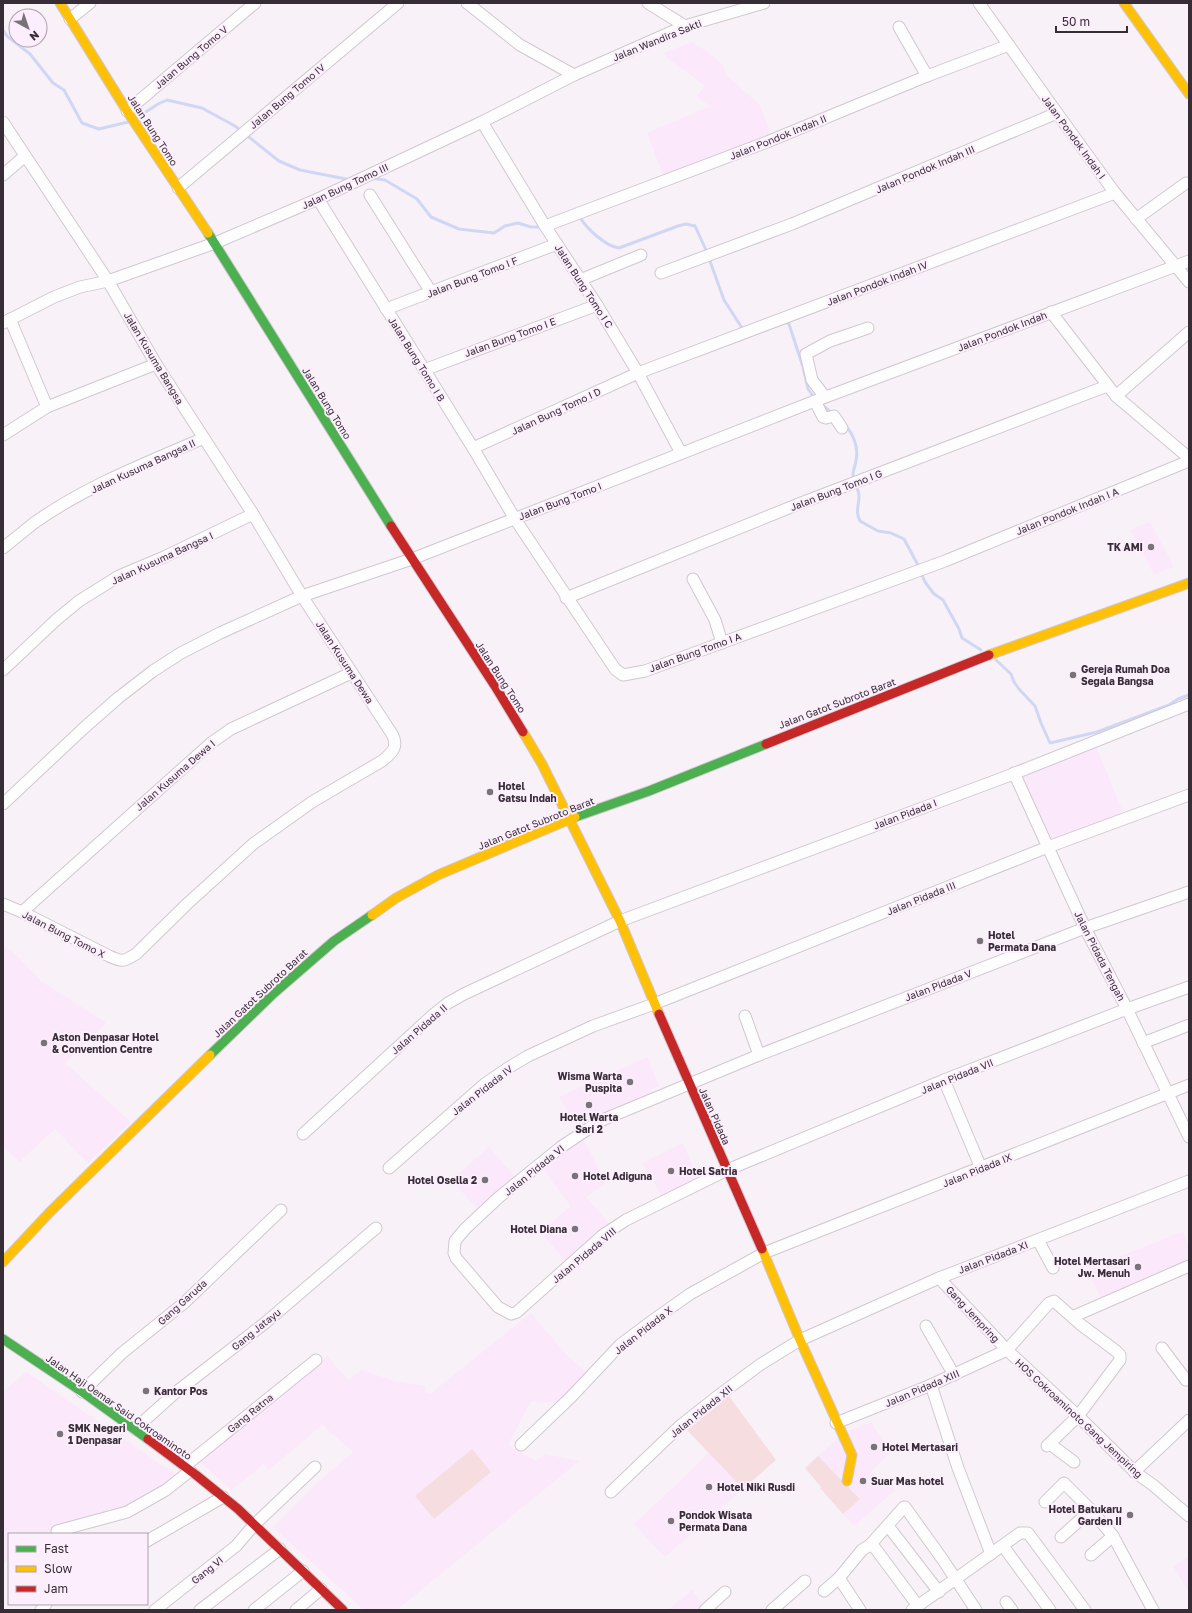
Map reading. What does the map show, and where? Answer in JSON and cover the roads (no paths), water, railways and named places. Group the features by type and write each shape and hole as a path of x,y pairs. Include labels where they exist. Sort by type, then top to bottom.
{"main road":[{"name":"Jalan Bung Tomo","path":"60,3 127,111 215,243 412,560 510,711 542,764 570,819"},
{"path":"1124,3 1189,94"},
{"name":"Jalan Gatot Subroto Barat","path":"3,1262 50,1212 222,1042 274,993 334,941 396,898 438,875 570,819 649,791 1010,647 1189,583"},
{"name":"Jalan Pidada","path":"570,819 620,922 688,1084 764,1253 836,1423 852,1455 847,1481"},
{"name":"Jalan Haji Oemar Said Cokroaminoto","path":"3,1339 82,1392 188,1468 254,1525 343,1610"}],"street":[{"path":"70,19 90,3"},
{"name":"Jalan Bung Tomo V","path":"127,111 255,3"},
{"name":"Jalan Bung Tomo IV","path":"178,188 398,3"},
{"path":"467,3 520,45 574,75"},
{"path":"648,3 685,26"},
{"name":"Jalan Wandira Sakti","path":"574,75 685,26 764,3"},
{"name":"Jalan Pondok Indah I","path":"980,3 1115,193 1175,266"},
{"path":"899,27 927,76"},
{"name":"Jalan Pondok Indah II","path":"545,226 767,142 1009,44"},
{"name":"Jalan Bung Tomo III","path":"6,321 80,287 108,281 215,243 318,199 482,122 574,75"},
{"name":"Jalan Pondok Indah III","path":"661,273 792,224 1057,113"},
{"name":"Jalan Kusuma Bangsa","path":"3,122 108,281 156,364 253,514 302,596"},
{"name":"Jalan Bung Tomo I C","path":"482,122 545,226 597,305 638,373 681,453"},
{"path":"3,175 25,156"},
{"path":"1136,218 1186,183"},
{"name":"Jalan Pondok Indah IV","path":"638,373 1115,193"},
{"path":"370,195 431,292"},
{"name":"Jalan Bung Tomo I B","path":"318,199 473,448 515,519"},
{"name":"Jalan Bung Tomo I F","path":"386,309 557,244"},
{"path":"580,280 641,255"},
{"name":"Jalan Pondok Indah","path":"820,399 1189,261"},
{"path":"1175,266 1189,282"},
{"name":"Jalan Bung Tomo I E","path":"424,370 597,305"},
{"path":"1051,312 1116,396 1189,460"},
{"path":"6,321 47,408"},
{"path":"842,428 834,416 826,418 823,417 820,399 812,380 806,354 830,341 868,328"},
{"path":"1116,396 1189,332"},
{"path":"3,435 47,408 156,364"},
{"name":"Jalan Bung Tomo I D","path":"473,448 638,373"},
{"name":"Jalan Bung Tomo I G","path":"566,598 808,501 1107,386"},
{"name":"Jalan Bung Tomo I","path":"302,596 412,560 820,399"},
{"name":"Jalan Kusuma Bangsa II","path":"3,548 35,523 82,494 120,475 204,438"},
{"name":"Jalan Pondok Indah I A","path":"946,561 1189,460"},
{"name":"Jalan Kusuma Bangsa I","path":"3,670 56,620 86,597 120,576 164,557 253,514"},
{"name":"Jalan Bung Tomo I A","path":"515,519 566,598 615,669 623,675 645,671 946,561"},
{"path":"693,579 715,620 722,643"},
{"path":"3,804 85,727 118,698 153,671 181,653 302,596"},
{"name":"Jalan Kusuma Dewa","path":"126,960 136,954 252,844 312,802 382,761 392,753 395,746 395,739 302,596"},
{"name":"Jalan Kusuma Dewa I","path":"22,912 212,743 231,729 351,673"},
{"name":"Jalan Pidada I","path":"620,922 1014,773 1189,704"},
{"name":"Jalan Pidada Tengah","path":"1014,773 1084,928 1127,1009 1189,1137"},
{"name":"Jalan Pidada III","path":"654,1004 1048,847 1189,795"},
{"name":"Jalan Pidada V","path":"688,1084 1084,928 1189,892"},
{"name":"Jalan Bung Tomo X","path":"3,904 109,956 120,961 126,960"},
{"name":"Jalan Pidada II","path":"303,1134 434,1014 448,1003 464,994 620,922"},
{"name":"Jalan Pidada VII","path":"727,1170 944,1080 1127,1009 1189,987"},
{"name":"Jalan Pidada IV","path":"389,1168 486,1084 508,1068 528,1056 594,1026 654,1004"},
{"path":"745,1016 759,1055"},
{"path":"1143,1043 1189,1025"},
{"path":"944,1080 981,1168"},
{"name":"Jalan Pidada VI","path":"491,1299 456,1258 454,1253 455,1242 465,1229 498,1198 561,1147 600,1121 688,1084"},
{"name":"Jalan Pidada IX","path":"764,1253 1189,1085"},
{"name":"Jalan Pidada VIII","path":"491,1299 505,1312 511,1314 517,1312 603,1236 626,1220 727,1170"},
{"name":"Jalan Pidada XI","path":"800,1340 939,1278 1189,1181"},
{"name":"Gang Garuda","path":"82,1392 122,1353 184,1303 281,1210"},
{"name":"Gang Jatayu","path":"135,1429 175,1393 265,1323 376,1228"},
{"path":"1038,1240 1052,1268"},
{"name":"Jalan Pidada X","path":"521,1445 571,1397 620,1345 690,1294 764,1253"},
{"path":"1072,1317 1189,1266"},
{"name":"Gang Jempring","path":"939,1278 1006,1350"},
{"path":"1006,1350 1052,1301 1054,1301 1120,1355 1120,1360 1078,1416 1048,1445 1074,1462"},
{"path":"926,1326 954,1375"},
{"name":"Jalan Pidada XII","path":"611,1492 681,1425 703,1407 761,1364 800,1340"},
{"path":"1162,1348 1186,1380 1189,1378"},
{"name":"Jalan Pidada XIII","path":"836,1423 931,1385 1006,1350"},
{"name":"HOS Cokroaminoto Gang Jempiring","path":"1006,1350 1078,1416 1134,1472 1189,1516"},
{"name":"Gang Ratna","path":"57,1531 127,1512 166,1490 188,1468 316,1360"},
{"path":"931,1385 958,1468 991,1554"},
{"path":"1134,1472 1189,1420"},
{"name":"Gang VI","path":"155,1610 236,1546 254,1525 315,1467"},
{"path":"1045,1502 1064,1483 1091,1510 1113,1536 1153,1610"},
{"path":"148,1540 223,1497"},
{"path":"824,1591 839,1578 862,1550 870,1545 904,1507 956,1579 976,1610"},
{"path":"1060,1537 1091,1510"},
{"path":"888,1526 938,1592"},
{"path":"870,1545 875,1548 914,1609 1020,1533 1028,1533 1085,1610"},
{"path":"1091,1555 1113,1536"},
{"path":"1003,1546 1050,1610"},
{"path":"200,1610 280,1549"},
{"path":"254,1610 303,1571"},
{"path":"839,1578 860,1610"},
{"path":"772,1610 805,1581"},
{"path":"296,1610 321,1589"},
{"path":"705,1610 725,1592"}],"waterway":[{"path":"3,30 7,36 30,54 53,83 64,90 82,123 99,129 128,122"},
{"path":"138,117 167,100 202,108 235,126 279,161 300,170 351,180"},
{"path":"371,178 385,180 417,199 431,217 459,229 494,233 505,226 518,223 531,227 543,227"},
{"path":"579,216 596,236 608,244 619,248 678,226 686,224 695,226 706,250 724,300 744,331"},
{"path":"783,321 789,324 803,367 808,389 815,399"},
{"path":"821,404 832,413"},
{"path":"845,425 851,432 857,450 853,475 859,493 857,512 860,521 878,531 891,533 904,539 919,567"},
{"path":"921,573 925,582 934,594 943,600 959,629 962,638 981,650"},
{"path":"996,660 1011,674 1019,689 1035,706 1050,743 1097,732 1169,705 1178,699 1189,695"}],"place":[{"name":"TK AMI","path":"1151,547"},
{"name":"Gereja Rumah Doa Segala Bangsa","path":"1073,675"},
{"name":"Hotel Gatsu Indah","path":"490,792"},
{"name":"Hotel Permata Dana","path":"980,941"},
{"name":"Aston Denpasar Hotel & Convention Centre","path":"44,1043"},
{"name":"Wisma Warta Puspita","path":"630,1082"},
{"name":"Hotel Warta Sari 2","path":"589,1105"},
{"name":"Hotel Satria","path":"671,1171"},
{"name":"Hotel Adiguna","path":"575,1176"},
{"name":"Hotel Osella 2","path":"485,1180"},
{"name":"Hotel Diana","path":"575,1229"},
{"name":"Hotel Mertasari Jw. Menuh","path":"1138,1267"},
{"name":"Kantor Pos","path":"146,1391"},
{"name":"SMK Negeri 1 Denpasar","path":"60,1434"},
{"name":"Hotel Mertasari","path":"874,1447"},
{"name":"Suar Mas hotel","path":"863,1481"},
{"name":"Hotel Niki Rusdi","path":"709,1487"},
{"name":"Hotel Batukaru Garden II","path":"1130,1515"},
{"name":"Pondok Wisata Permata Dana","path":"671,1521"}]}
